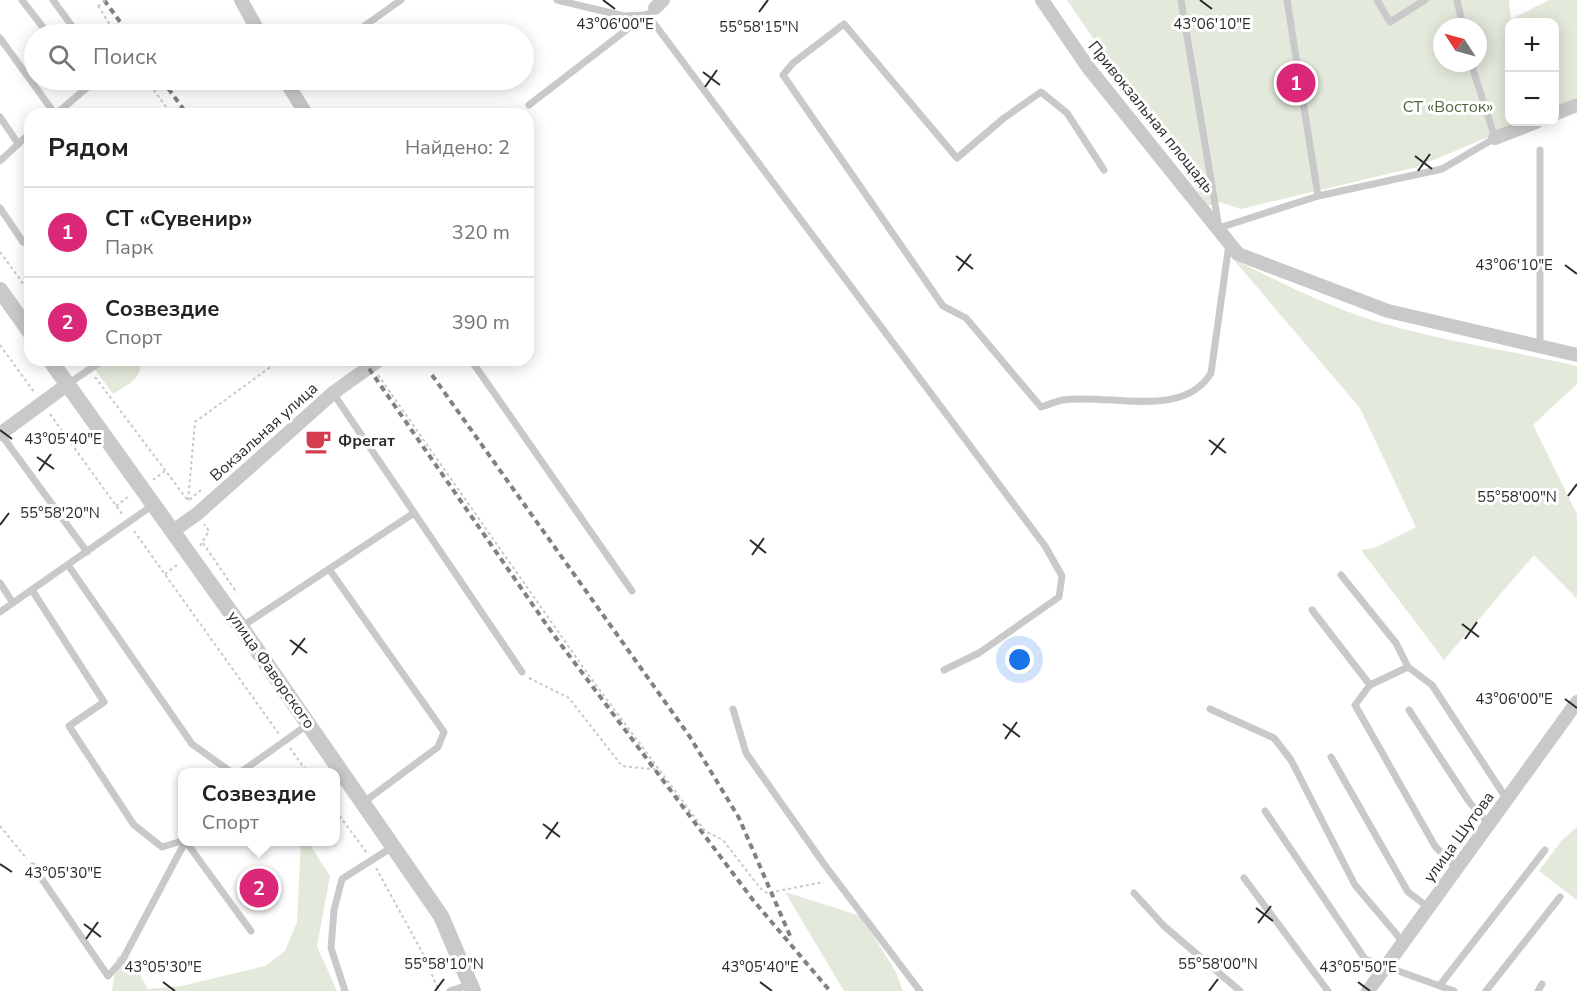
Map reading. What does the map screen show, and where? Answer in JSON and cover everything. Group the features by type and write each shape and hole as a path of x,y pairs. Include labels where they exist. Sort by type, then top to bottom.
{"street":[{"path":"241,0 254,24"},
{"name":"Привокзальная площадь","path":"1042,0 1087,66 1238,254 1388,311 1540,347"},
{"path":"292,90 302,108"},
{"path":"1559,112 1577,105"},
{"path":"1495,138 1526,126"},
{"path":"0,290 24,324"},
{"path":"1540,347 1577,356"},
{"name":"улица Фаворского","path":"54,366 340,768"},
{"name":"Вокзальная улица","path":"173,531 197,514 333,393 371,366"},
{"path":"0,433 68,384"},
{"name":"улица Шутова","path":"1368,991 1577,702"},
{"name":"улица Фаворского","path":"340,769 441,916 472,987"}],"lane":[{"path":"22,0 40,24"},
{"path":"53,0 70,24"},
{"path":"367,24 401,0"},
{"path":"557,0 624,16 655,8"},
{"path":"1180,0 1219,228 1317,196 1442,169 1495,138 1474,72"},
{"path":"1287,0 1317,196"},
{"path":"1377,0 1390,22 1425,0"},
{"path":"1457,0 1460,18"},
{"path":"529,105 655,8"},
{"path":"655,8 1038,536 1062,576 1059,597 979,653 944,670"},
{"path":"1104,170 1067,113 1041,92 1004,118 957,158 844,24 792,63 783,75 944,306 966,318 1041,407 1064,400 1144,401 1177,398 1203,386 1211,373 1229,242"},
{"path":"0,38 24,71"},
{"path":"38,90 52,108"},
{"path":"63,108 84,90"},
{"path":"0,117 17,142"},
{"path":"0,161 24,137"},
{"path":"1540,150 1540,347"},
{"path":"0,208 23,242"},
{"path":"68,384 95,366"},
{"path":"475,366 632,591"},
{"path":"333,393 522,672"},
{"path":"0,433 87,552"},
{"path":"0,612 153,505"},
{"path":"241,627 414,513"},
{"path":"68,565 192,744 225,768"},
{"path":"328,569 444,732 438,747 364,802"},
{"path":"1341,575 1396,643 1408,667 1432,685 1506,798"},
{"path":"0,583 13,603"},
{"path":"32,591 104,702 69,726 134,825 162,847 178,843"},
{"path":"1312,610 1370,685"},
{"path":"1408,667 1370,685 1355,705 1435,846 1456,868"},
{"path":"733,709 746,753 824,864 920,991"},
{"path":"1210,710 1275,738 1291,760 1355,885 1403,942"},
{"path":"1409,710 1470,803 1488,823"},
{"path":"246,768 308,724"},
{"path":"1331,757 1408,892 1428,907"},
{"path":"1265,812 1365,959 1454,991"},
{"path":"33,866 108,976 123,959 181,846"},
{"path":"188,846 251,931"},
{"path":"345,991 330,948 334,910 342,879 394,846"},
{"path":"1440,986 1545,850"},
{"path":"1244,878 1328,991"},
{"path":"1134,893 1164,926 1240,991"},
{"path":"1486,991 1560,897"},
{"path":"1538,991 1542,984"},
{"path":"450,991 472,987"}],"path":[{"path":"106,0 98,6 110,24"},
{"path":"154,90 167,108"},
{"path":"0,252 24,285"},
{"path":"0,345 304,768"},
{"path":"188,501 195,422 272,366"},
{"path":"377,366 590,677 705,831 723,840 760,888 767,892 818,882 839,881"},
{"path":"90,370 209,531 203,543"},
{"path":"188,501 206,486"},
{"path":"522,672 569,698 622,766 659,770"},
{"path":"340,816 372,860 422,952 439,991"},
{"path":"0,825 33,866"}],"green space":[{"name":"СТ «Восток»","path":"1067,0 1509,0 1511,18 1505,18 1505,126 1514,126 1417,167 1241,209 1219,202 1208,206"},
{"path":"1549,0 1577,0 1577,97 1559,105 1559,18 1513,18"},
{"path":"1233,259 1308,295 1365,318 1433,336 1577,366 1577,384 1533,425 1577,514 1577,599 1534,555 1444,660 1361,550 1374,548 1416,527 1360,408"},
{"path":"92,366 141,366 137,376 129,384 113,394"},
{"path":"1577,827 1577,900 1539,871 1562,840"},
{"path":"301,846 311,846 330,876 317,946 337,991 112,991 117,956 130,957 148,989 181,986 265,966 285,951 297,922"},
{"path":"785,892 861,916 896,972 903,991 844,991"}],"railway":[{"path":"104,0 122,24"},
{"path":"169,90 183,108"},
{"path":"367,366 553,634 753,900 830,991"},
{"path":"432,375 690,737 739,818 791,938"}],"place":[{"name":"СТ «Сувенир»","path":"1296,83"},
{"name":"Фрегат","path":"318,441"},
{"name":"Созвездие","path":"259,888"}]}
